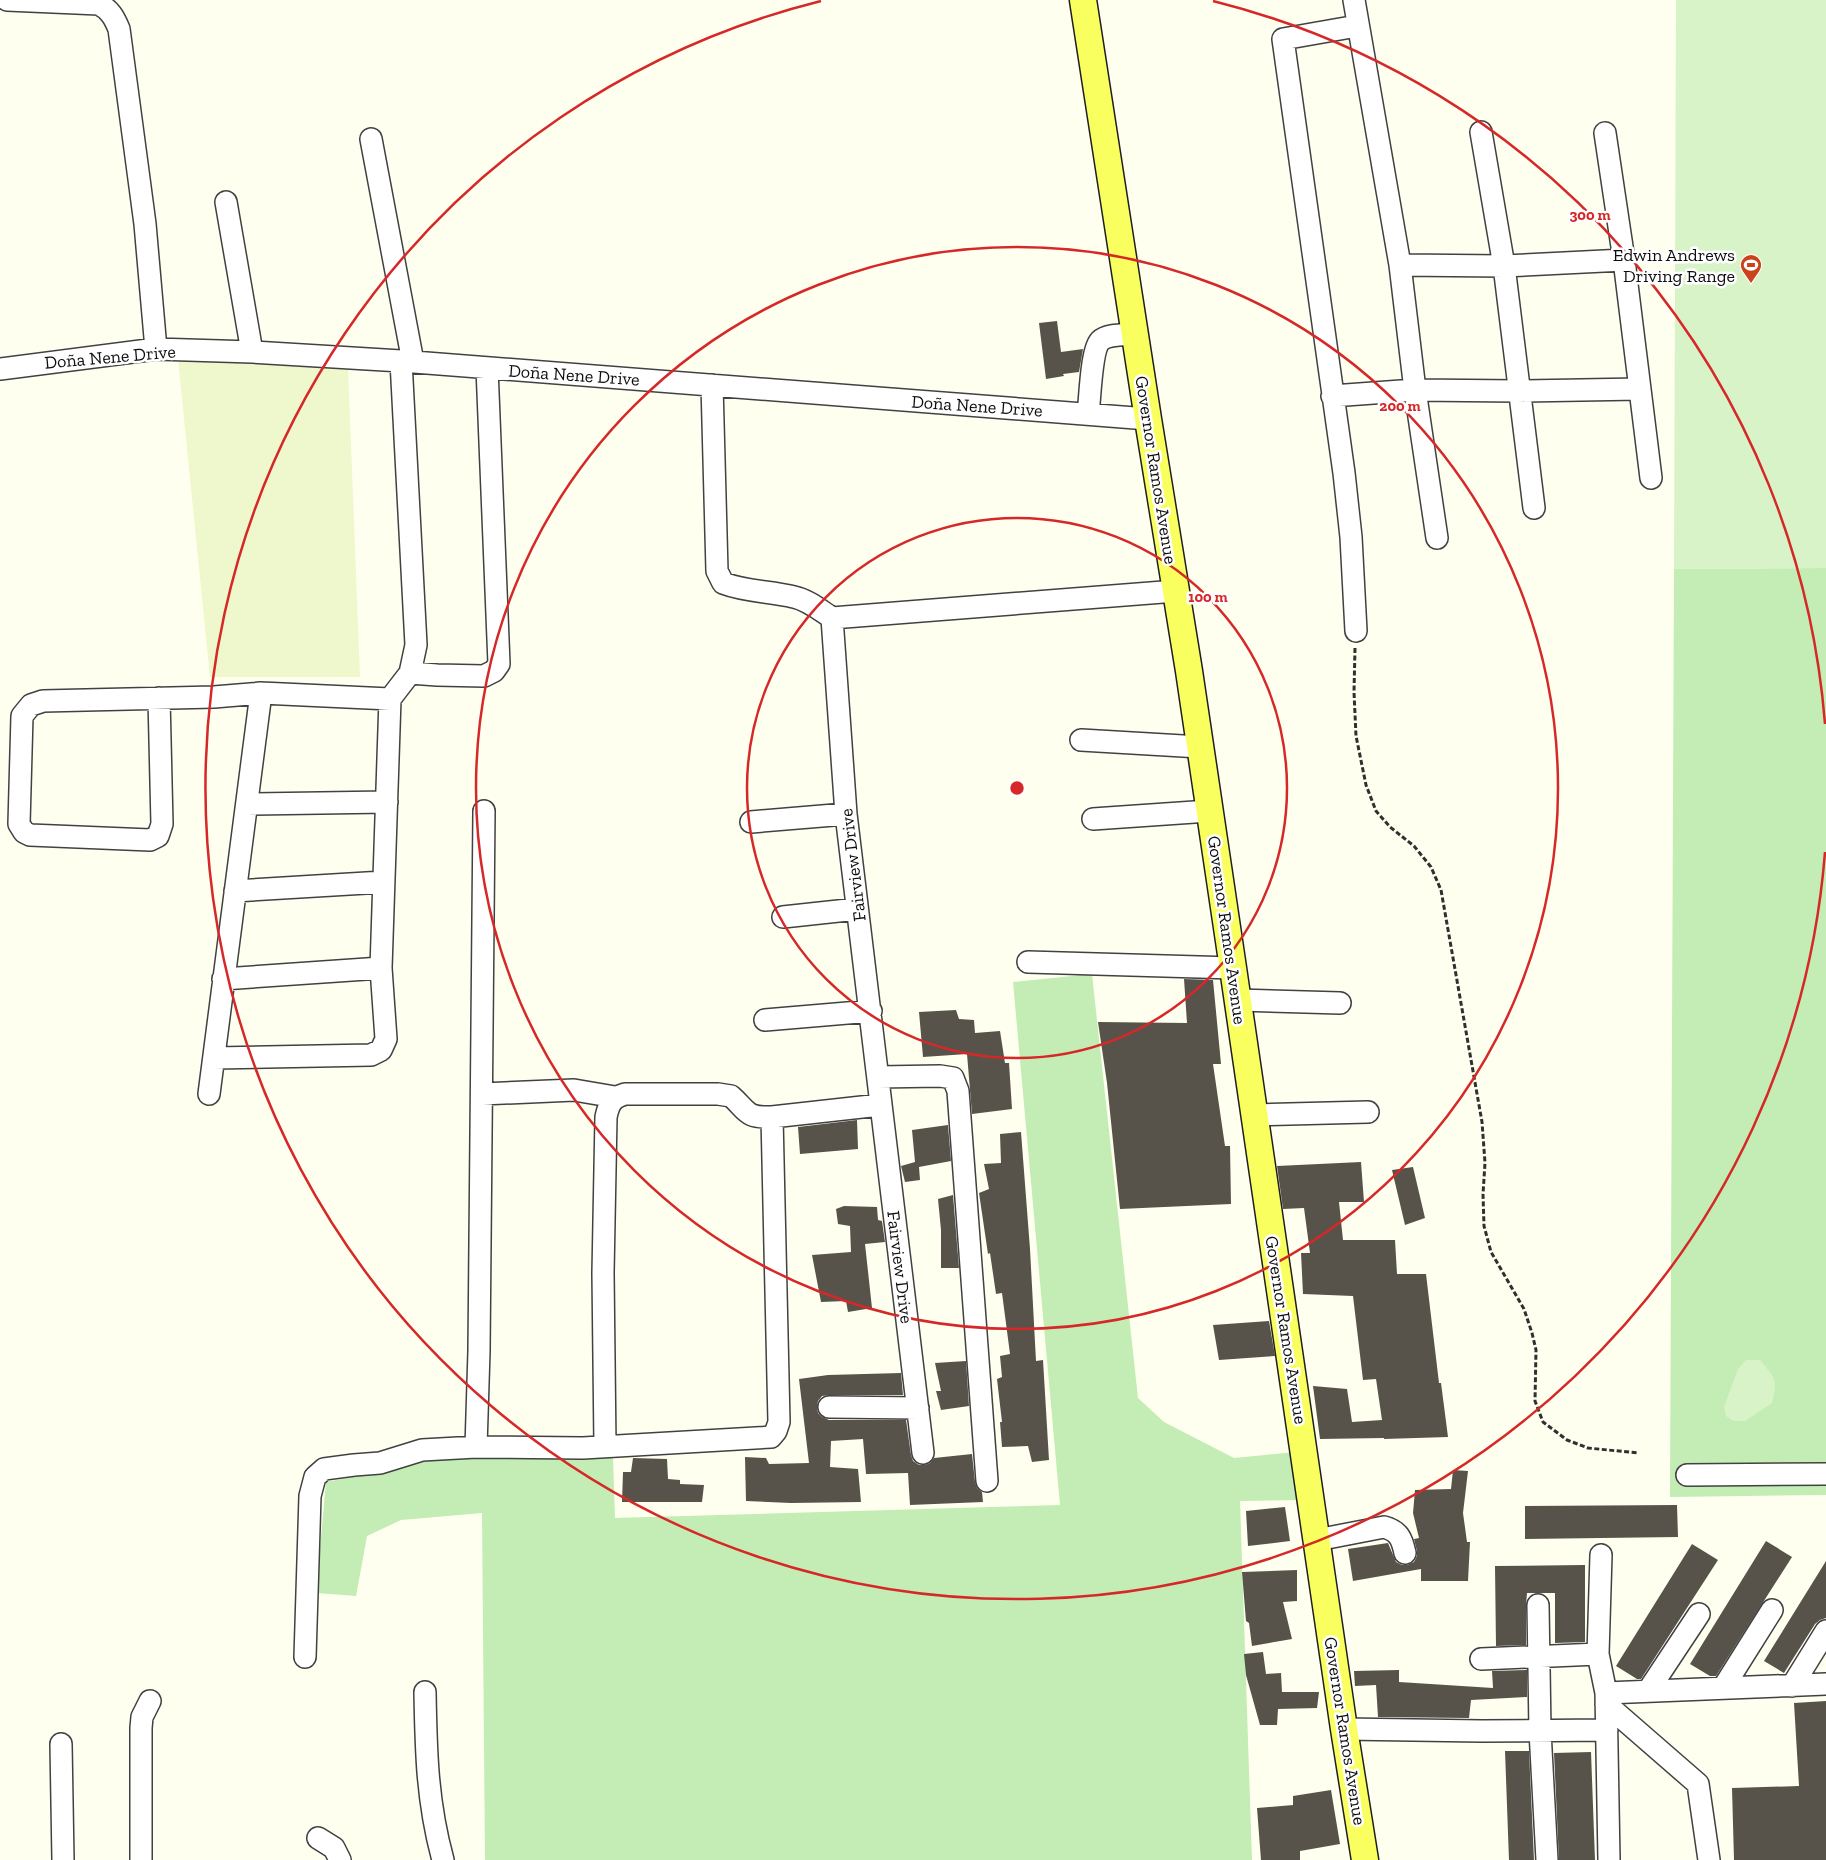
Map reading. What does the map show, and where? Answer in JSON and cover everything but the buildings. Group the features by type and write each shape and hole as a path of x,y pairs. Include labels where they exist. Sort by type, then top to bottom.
{"main road":[{"name":"Governor Ramos Avenue","path":"1083,0 1234,968 1344,1729 1365,1860"}],"street":[{"path":"7,0 99,4 108,9 115,19 126,81 145,224 156,349"},
{"path":"1354,0 1357,26 1400,264 1415,390 1437,538"},
{"path":"1356,631 1351,537 1344,473 1283,39 1357,26"},
{"path":"1482,132 1504,266 1534,508"},
{"path":"1605,133 1624,260 1651,478"},
{"path":"214,1058 371,1055 381,1050 386,1039 381,968 390,699 410,672 416,645 407,361 372,139"},
{"path":"226,202 252,352"},
{"path":"1400,264 1504,266 1624,260"},
{"path":"1088,414 1095,355 1100,341 1107,337 1134,334"},
{"name":"Doña Nene Drive","path":"0,369 156,349 252,352 407,361 1148,419"},
{"path":"410,672 437,675 484,676 494,671 499,664 487,368"},
{"path":"712,385 717,571 723,583 735,588 795,597 814,605 832,618 1176,591"},
{"path":"1332,396 1415,390 1639,389"},
{"name":"Fairview Drive","path":"832,618 846,814 923,1453"},
{"path":"159,698 162,824 158,836 150,840 30,835 24,832 19,824 22,716 31,705 44,701 159,698 214,697 261,693 390,699"},
{"path":"209,1094 261,693"},
{"path":"1081,740 1200,747"},
{"path":"247,804 387,802"},
{"path":"476,1447 480,1351 484,811"},
{"path":"1093,819 1209,811"},
{"path":"751,822 846,814"},
{"path":"235,891 383,882"},
{"path":"783,917 858,909"},
{"path":"1028,962 1234,968"},
{"path":"223,979 381,968"},
{"path":"1238,1000 1340,1003"},
{"path":"765,1020 871,1011"},
{"path":"878,1077 940,1076 953,1078 958,1090 987,1481"},
{"path":"482,1094 574,1090 615,1097 625,1094 724,1095 731,1096 745,1112 758,1117 880,1105"},
{"path":"605,1446 603,1318 606,1117 609,1104 615,1097"},
{"path":"1254,1115 1368,1112"},
{"path":"305,1656 310,1496 315,1477 324,1469 380,1463 422,1450 476,1447 605,1446 765,1438 772,1436 779,1422 772,1117"},
{"path":"829,1407 918,1408"},
{"path":"1688,1475 1826,1474"},
{"path":"1317,1540 1384,1527 1392,1529 1402,1538 1405,1553"},
{"path":"1601,1554 1598,1654 1606,1699 1609,1860"},
{"path":"1538,1605 1540,1732 1547,1860"},
{"path":"1723,1688 1772,1610"},
{"path":"1648,1691 1699,1614"},
{"path":"1792,1686 1826,1631"},
{"path":"1481,1659 1598,1654"},
{"path":"1606,1699 1648,1691 1826,1684"},
{"path":"424,1692 426,1764 431,1812 443,1860"},
{"path":"1606,1699 1698,1784 1709,1860"},
{"path":"140,1860 140,1728 142,1717 150,1701"},
{"path":"1344,1729 1540,1732 1607,1730"},
{"path":"61,1744 62,1860"},
{"path":"318,1838 334,1848 340,1860"}],"path":[{"path":"1356,631 1354,692 1356,736 1366,785 1376,811 1390,827 1414,846 1431,867 1441,890 1482,1122 1485,1163 1483,1194 1484,1226 1491,1252 1524,1309 1532,1333 1536,1350 1535,1402 1543,1422 1566,1440 1588,1448 1638,1453"}],"green space":[{"name":"Edwin Andrews Driving Range","path":"1676,0 1826,0 1826,568 1674,569"},
{"path":"178,359 348,367 360,677 210,677"},
{"path":"1826,568 1826,1495 1670,1497 1674,569"},
{"path":"1092,974 1138,1398 1164,1422 1234,1458 1295,1452 1300,1500 1240,1501 1252,1860 485,1860 482,1513 401,1520 367,1536 356,1596 316,1593 326,1482 379,1472 420,1458 613,1458 615,1518 1060,1505 1013,982"},
{"path":"1746,1360 1760,1360 1769,1371 1775,1384 1774,1395 1772,1403 1745,1421 1733,1421 1726,1416 1724,1407 1738,1369"}],"place":[{"name":"Edwin Andrews Driving Range","path":"1751,284"}]}
